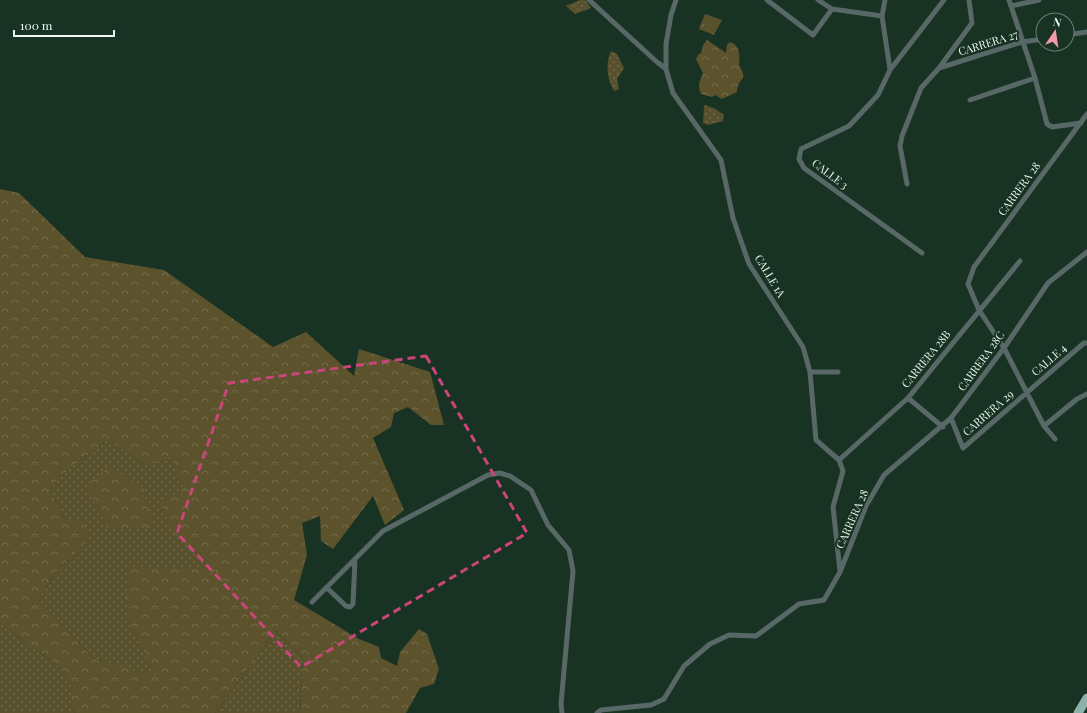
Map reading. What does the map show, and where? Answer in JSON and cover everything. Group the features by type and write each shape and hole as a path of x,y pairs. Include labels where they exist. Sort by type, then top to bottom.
{"highway":[{"path":"1078,713 1087,698"}],"street":[{"path":"589,0 618,28 666,69"},
{"name":"CALLE 1A","path":"676,0 671,15 666,44 666,69 673,93 721,160 733,218 749,264 804,347 810,372 816,440 839,460"},
{"path":"767,0 813,35 832,9"},
{"path":"818,0 832,9 882,16"},
{"path":"885,0 882,16 890,70"},
{"name":"CALLE 3","path":"922,253 804,168 799,158 802,149 849,126 878,95 890,70 944,0"},
{"name":"CARRERA 27","path":"907,184 900,146 902,136 921,88 939,68 972,23 969,0"},
{"path":"1009,0 1035,78 1048,124 1052,127 1081,123"},
{"path":"1011,6 1039,0"},
{"path":"1075,34 1087,32"},
{"name":"CARRERA 27","path":"939,68 1022,42 1035,40"},
{"path":"970,100 1035,78"},
{"name":"CARRERA 28","path":"979,310 968,284 969,276 1087,114"},
{"name":"CARRERA 28C","path":"884,475 943,427 1004,348 1048,283 1087,252"},
{"name":"CARRERA 28B","path":"839,460 908,398 1020,261"},
{"path":"979,310 1004,348 1026,394 1044,426 1055,439"},
{"name":"CALLE 4","path":"1026,394 1084,343 1087,343"},
{"path":"810,372 838,372"},
{"name":"CARRERA 29","path":"951,418 963,448 1026,394"},
{"path":"1044,426 1077,399 1087,394"},
{"path":"908,398 943,427"},
{"path":"839,460 843,471 833,507 840,572"},
{"path":"312,602 383,531 488,475 500,473 510,476 531,490 548,525 569,550 573,571 561,704 562,713"},
{"name":"CARRERA 28","path":"597,713 601,710 651,704 664,699 684,666 710,644 729,635 756,636 799,604 824,600 840,572 866,506 884,475"},
{"path":"327,588 346,606 350,607 353,604 355,559"}],"highlighted area":[{"path":"426,356 527,533 301,667 177,533 229,383"}],"green space":[{"path":"580,0 585,0 591,8 575,14 566,6"},
{"path":"705,14 722,20 714,35 699,29"},
{"path":"707,40 726,53 727,45 730,42 736,45 739,51 739,65 742,70 743,77 739,83 737,92 722,99 715,95 712,97 701,94 699,88 699,83 703,73 696,59 701,53 703,45"},
{"path":"611,51 617,54 624,68 617,79 619,89 614,91 610,82 607,66"},
{"path":"704,105 714,108 724,115 723,121 708,125 703,123"},
{"path":"0,189 19,193 85,257 164,270 273,347 306,332 354,376 359,349 430,372 444,425 431,425 408,407 394,413 391,427 373,438 404,510 385,525 373,496 333,549 321,541 320,516 302,523 307,555 294,600 359,639 379,647 381,658 397,666 400,652 419,629 427,634 439,669 434,684 420,688 406,713 300,713 303,657 276,631 215,713 76,713 70,707 73,687 60,667 0,623","holes":["107,440 146,465 171,458 183,487 161,504 171,530 218,570 128,566 127,616 155,676 93,658 38,599 57,571 88,540 83,520 65,519 50,489 67,471"]},
{"path":"107,440 146,465 171,457 219,570 127,616 156,677 93,658 38,599 57,571 88,540 65,519 50,489 67,471"},
{"path":"109,467 143,487 153,528 108,529 86,486"},
{"path":"0,623 60,667 74,687 70,707 76,713 0,713"},
{"path":"276,631 303,657 300,713 215,713"}]}
